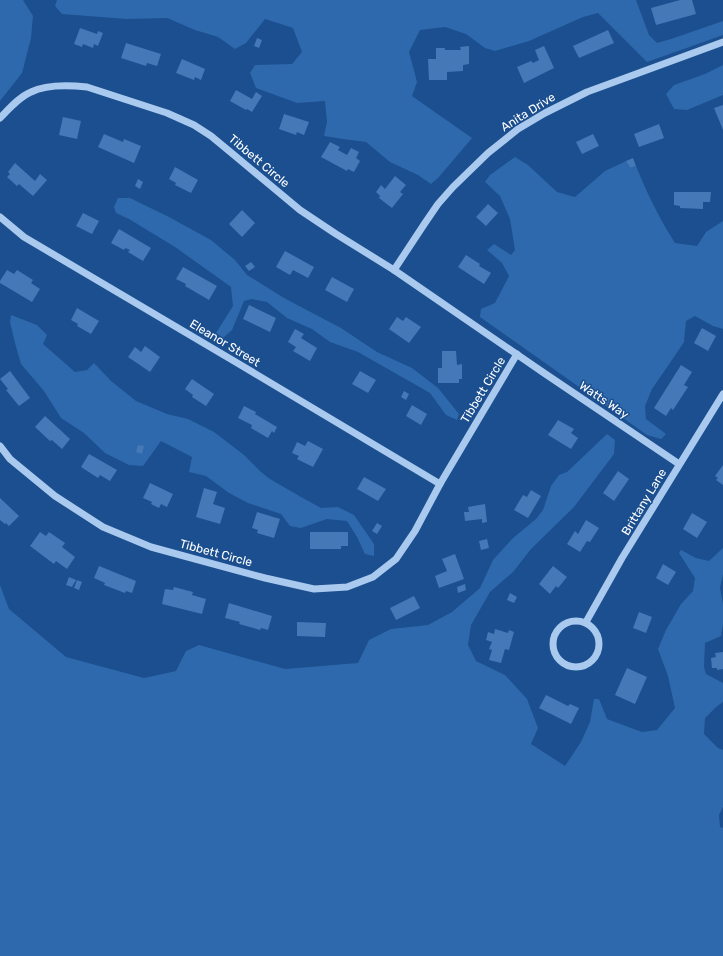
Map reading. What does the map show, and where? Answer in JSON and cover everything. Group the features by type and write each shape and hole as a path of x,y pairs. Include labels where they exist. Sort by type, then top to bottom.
{"street":[{"name":"Anita Drive","path":"394,270 425,223 449,191 488,153 518,129 545,113 587,92 723,42"},
{"name":"Tibbett Circle","path":"0,118 30,92 39,89 69,86 86,87 167,113 194,125 211,136 300,210 394,270 517,354 440,484 415,531 396,559 373,577 347,587 314,589 265,578 151,547 103,527 55,496 10,459 0,446"},
{"name":"Eleanor Street","path":"0,217 24,237 440,484"},
{"name":"Watts Way","path":"517,354 680,464"},
{"name":"Brittany Lane","path":"586,622 622,558 723,394"},
{"path":"578,620 586,622 592,627 600,641 598,653 590,663 583,667 575,668 567,666 556,656 553,649 554,635 558,628 571,621 578,620"}],"shaded area":[{"path":"0,0 23,0 33,16 31,38 22,73 0,101"},
{"path":"57,0 636,0 649,35 657,43 723,21 723,35 647,62 598,13 583,17 529,41 495,51 485,48 466,34 445,27 420,30 409,52 417,82 412,96 472,138 438,178 431,184 418,175 390,162 366,142 324,136 327,122 325,101 297,103 256,88 250,73 255,65 292,64 302,52 293,28 265,19 246,43 235,49 218,37 195,30 167,18 127,19 62,14 55,6"},
{"path":"723,65 723,95 687,110 674,109 666,94 674,85 705,74"},
{"path":"515,157 528,165 557,192 575,197 605,171 626,161 630,168 636,166 644,186 675,243 697,246 706,232 723,221 723,329 713,326 695,316 686,321 684,342 652,389 645,406 646,419 666,434 661,439 647,435 480,317 481,309 495,303 509,276 502,263 487,250 494,244 511,255 515,250 510,219 500,196 485,182 490,175"},
{"path":"118,198 130,198 211,240 235,260 247,275 284,298 341,328 377,352 412,368 438,388 459,414 457,420 446,415 430,393 358,352 330,342 312,329 287,318 267,302 252,299 244,301 232,330 223,338 216,333 233,306 231,287 175,247 129,219 116,213 114,207"},
{"path":"11,315 37,325 47,335 43,344 75,372 87,370 94,363 111,381 136,401 167,414 188,419 214,432 244,455 270,479 321,508 338,507 354,515 374,544 374,556 365,554 347,521 327,519 301,528 290,526 281,514 248,503 229,493 206,476 189,472 192,457 161,441 143,466 129,465 105,453 84,433 61,418 44,391 21,364 10,322"},
{"path":"607,434 615,440 614,454 574,507 531,549 513,572 490,592 471,625 468,645 476,661 505,675 527,699 538,728 531,744 565,766 581,742 590,722 594,699 599,699 607,719 642,732 657,730 675,708 668,676 658,649 666,630 681,604 693,591 695,578 679,553 681,550 696,558 709,561 723,548 723,574 720,588 723,604 723,624 721,636 705,643 704,667 706,674 723,683 723,702 705,718 704,734 718,748 723,750 723,807 719,815 720,827 723,828 723,956 0,956 0,585 9,609 66,657 144,678 176,671 186,651 199,645 285,669 358,663 369,640 391,629 428,625 452,612 480,588 493,560 513,538 536,519 543,510 551,486 559,475 567,472"}],"building":[{"path":"680,0 692,0 696,14 656,25 651,8"},
{"path":"80,28 97,34 98,31 103,33 98,46 94,44 93,48 83,44 82,47 74,44"},
{"path":"608,30 614,43 579,58 573,46"},
{"path":"257,38 262,40 259,48 254,46"},
{"path":"126,43 161,54 157,66 147,63 146,66 121,58"},
{"path":"469,46 469,64 463,65 463,71 447,72 447,80 429,80 428,59 436,59 436,48 445,48 445,50 461,50 460,47"},
{"path":"544,46 554,68 524,83 517,67 531,61 533,63 539,60 535,50"},
{"path":"182,59 205,69 201,80 195,77 194,80 176,73"},
{"path":"236,90 252,99 256,92 262,96 252,112 230,101"},
{"path":"723,105 723,130 714,108"},
{"path":"284,114 309,122 304,135 297,132 296,135 279,129"},
{"path":"63,117 81,121 77,139 59,135"},
{"path":"659,124 664,138 639,147 634,134"},
{"path":"104,134 123,142 124,139 141,146 134,163 98,147"},
{"path":"593,134 599,146 582,154 576,142"},
{"path":"330,142 340,147 338,150 347,155 351,148 359,152 356,158 360,161 354,172 348,169 347,171 321,157"},
{"path":"633,158 636,166 630,168 626,161"},
{"path":"15,163 35,181 40,174 47,180 33,196 19,184 17,186 7,177 10,174 8,172"},
{"path":"175,167 198,180 191,193 175,185 176,183 169,179"},
{"path":"395,176 406,185 400,192 403,194 392,208 379,198 380,196 376,192 381,185 385,189"},
{"path":"138,179 143,182 140,189 135,186"},
{"path":"674,192 711,192 710,202 703,202 703,209 680,208 680,206 674,205"},
{"path":"488,204 498,213 486,226 476,217"},
{"path":"242,210 255,223 242,237 229,224"},
{"path":"83,213 99,221 92,234 76,226"},
{"path":"119,229 151,248 143,261 128,252 130,250 125,248 124,250 111,243"},
{"path":"285,251 314,267 308,278 293,270 290,275 276,267"},
{"path":"466,255 480,264 479,266 491,273 484,284 458,267"},
{"path":"251,262 255,267 249,271 245,266"},
{"path":"183,267 217,286 209,300 176,279"},
{"path":"7,270 14,274 17,270 33,280 31,283 40,289 32,302 0,283"},
{"path":"332,277 354,289 347,302 325,290"},
{"path":"249,305 276,318 270,332 243,319"},
{"path":"77,308 99,321 91,334 77,326 78,324 71,320"},
{"path":"397,317 403,321 406,317 421,327 409,343 389,329"},
{"path":"702,328 716,336 708,351 694,343"},
{"path":"295,329 304,334 301,338 317,348 310,361 293,351 296,347 288,342"},
{"path":"145,346 160,357 150,372 128,357 135,347 141,352"},
{"path":"442,351 456,351 457,365 462,364 462,379 459,379 459,383 438,383 438,368 442,368"},
{"path":"681,365 692,372 684,385 688,387 673,410 671,408 666,416 654,408"},
{"path":"10,371 30,398 19,406 6,390 8,389 0,379"},
{"path":"360,371 376,380 368,393 352,384"},
{"path":"192,379 214,394 206,406 192,397 193,395 185,389"},
{"path":"404,391 409,394 406,400 401,397"},
{"path":"412,405 427,414 421,425 406,416"},
{"path":"244,406 256,412 255,414 277,427 274,433 272,431 268,438 251,428 252,425 238,418"},
{"path":"45,416 70,439 62,449 52,440 50,441 35,427"},
{"path":"558,420 574,429 571,433 578,438 571,449 548,435"},
{"path":"308,441 323,449 313,467 297,459 299,456 292,453 297,442 305,446"},
{"path":"138,445 144,446 142,454 136,452"},
{"path":"89,454 117,470 110,481 100,475 98,478 81,467"},
{"path":"723,465 723,485 716,480 718,478 715,476"},
{"path":"618,471 629,479 614,501 603,493"},
{"path":"364,477 386,489 378,501 357,489"},
{"path":"150,483 173,494 167,507 161,504 159,508 151,504 152,502 143,498"},
{"path":"204,488 217,492 213,504 225,508 220,524 196,517"},
{"path":"531,490 541,496 528,518 514,510 523,495 527,497"},
{"path":"0,498 19,516 9,526 0,520"},
{"path":"485,504 487,522 482,523 482,519 465,521 464,512 469,512 468,507"},
{"path":"257,512 280,519 274,538 257,533 258,530 252,528"},
{"path":"692,513 707,522 697,538 683,529"},
{"path":"586,520 599,528 590,542 587,541 580,552 567,544 575,531 578,534"},
{"path":"377,523 382,526 377,534 372,531"},
{"path":"40,532 46,536 49,532 65,543 62,547 75,557 67,569 56,561 54,564 30,546"},
{"path":"310,532 348,532 348,546 341,546 341,549 310,549"},
{"path":"487,539 489,548 481,550 479,541"},
{"path":"455,554 464,579 439,588 435,576 447,571 442,559"},
{"path":"663,564 676,572 668,585 656,578"},
{"path":"99,566 136,581 132,593 126,591 125,593 104,585 105,583 94,578"},
{"path":"553,566 567,577 558,588 556,586 550,594 539,584"},
{"path":"69,577 76,580 72,587 66,585"},
{"path":"77,580 82,582 79,590 74,588"},
{"path":"465,584 466,590 458,593 457,587"},
{"path":"174,587 193,592 192,595 206,599 202,614 162,604 165,589 173,590"},
{"path":"510,593 517,597 514,603 507,600"},
{"path":"414,596 420,608 396,620 390,608"},
{"path":"229,603 272,616 268,630 261,628 260,630 225,618"},
{"path":"639,612 652,617 646,633 633,628"},
{"path":"297,622 326,623 325,637 297,636"},
{"path":"495,629 508,633 509,630 514,632 509,650 505,649 501,663 489,660 492,650 489,649 492,642 486,640 488,632 494,634"},
{"path":"723,652 723,669 717,670 717,668 712,668 711,658 716,657 715,653"},
{"path":"627,668 647,677 635,704 615,695"},
{"path":"546,695 568,706 570,704 579,708 571,724 539,708"}]}
